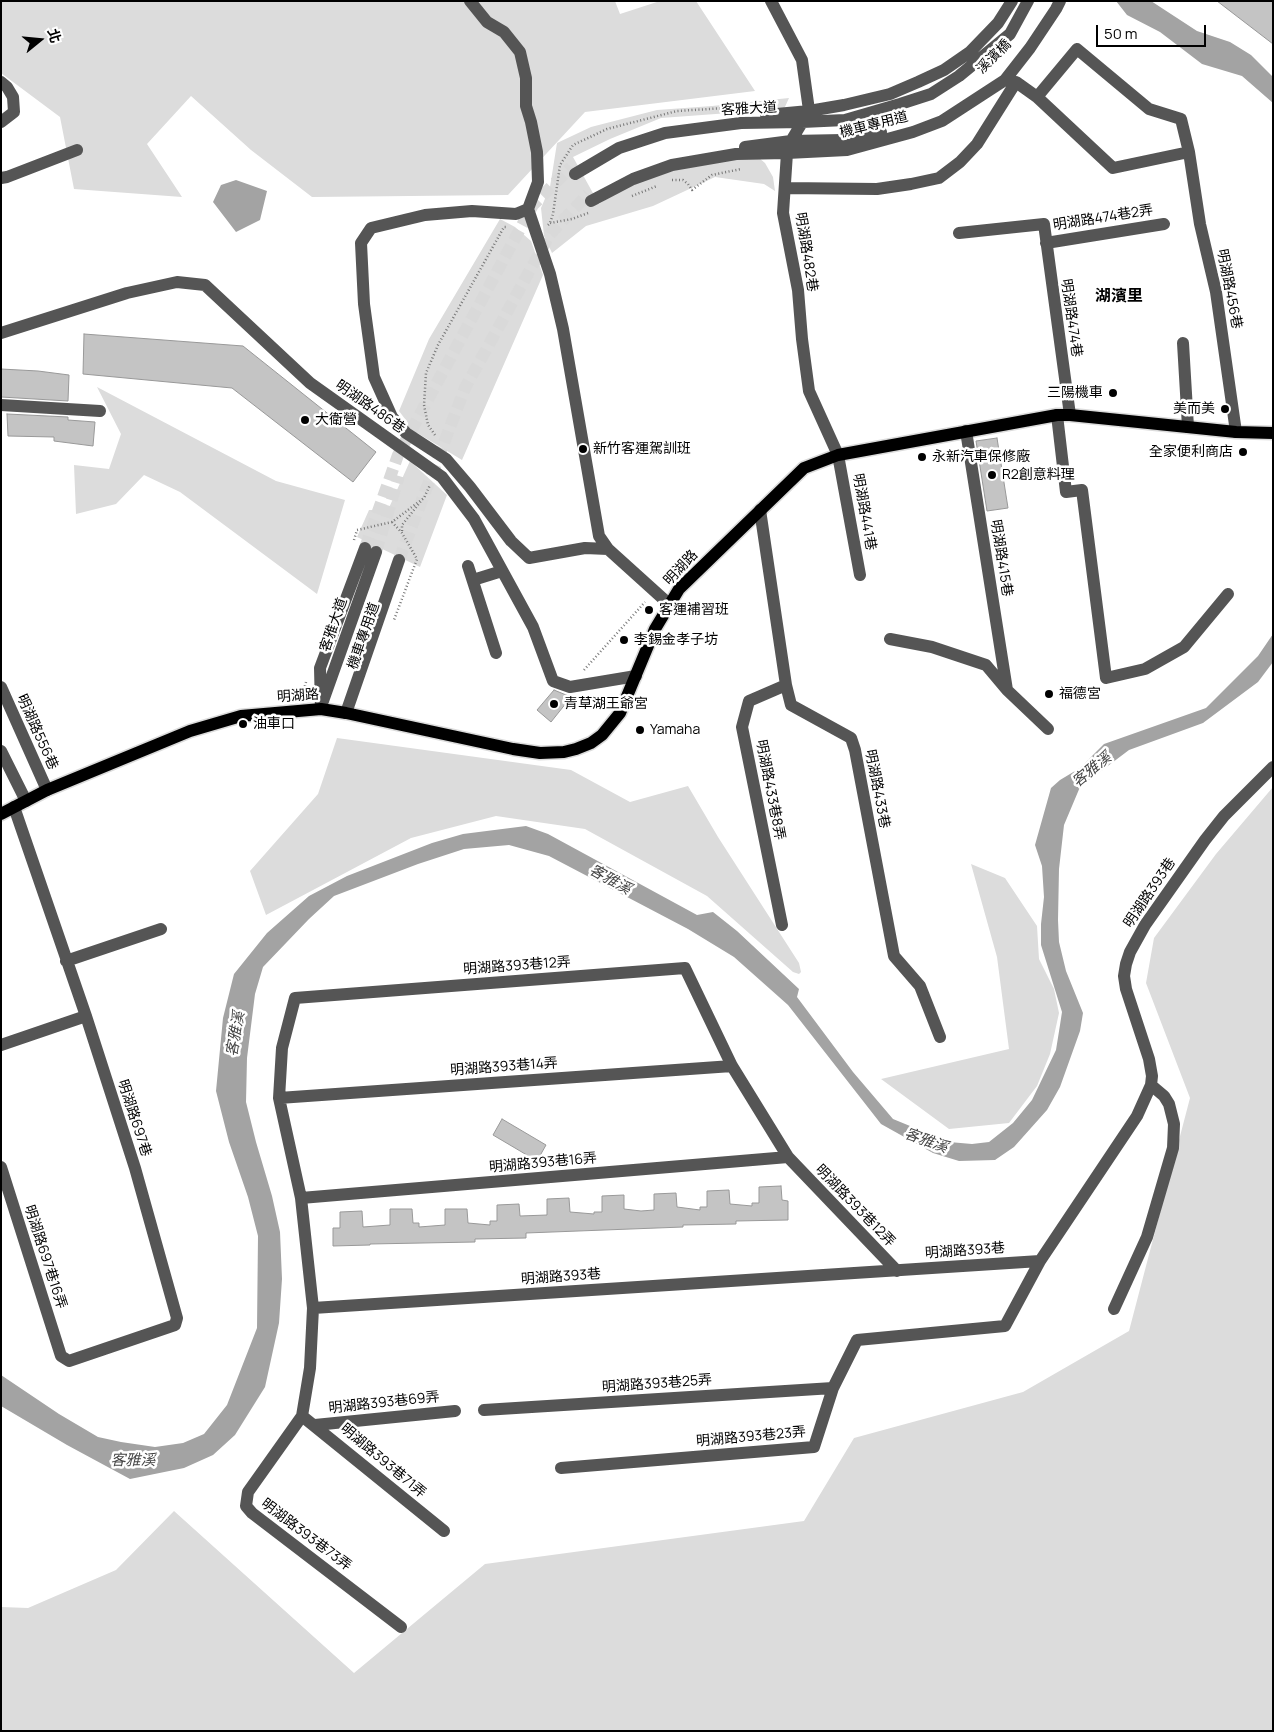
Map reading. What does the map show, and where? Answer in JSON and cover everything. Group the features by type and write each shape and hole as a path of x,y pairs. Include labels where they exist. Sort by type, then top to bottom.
{"main road":[{"name":"明湖路","path":"1,814 47,790 198,729 241,716 321,709 346,712 540,753 564,752 590,743 608,728 620,713 655,629 679,590 804,468 838,455 1064,415 1236,432 1273,433"}],"street":[{"path":"470,1 487,22 504,32 520,52 526,78 526,106 537,152 538,182 528,209 550,274 560,320 599,536 608,549 670,605"},
{"path":"771,1 802,60 806,117"},
{"name":"機車專用道","path":"806,117 890,94 944,70 970,52 998,22 1012,1"},
{"name":"溪濱橋","path":"931,94 959,76 1010,34 1028,1"},
{"name":"溪濱橋","path":"941,119 975,97 1028,44 1054,1"},
{"path":"589,203 628,174 671,160 735,148 789,147 843,140 941,119 976,100 1005,80 1030,48 1060,1"},
{"name":"明湖路456巷","path":"1037,97 1078,49 1149,109 1181,119 1189,152 1200,224 1216,292 1236,432"},
{"path":"1,82 7,86 13,97 14,112 1,122"},
{"path":"785,188 877,189 939,178 960,162 977,144 1016,82 1037,97 1113,168 1189,152"},
{"name":"客雅大道","path":"573,171 619,148 665,133 806,117 845,120 931,94"},
{"name":"明湖路482巷","path":"806,117 789,147 783,213 798,290 809,390 838,455"},
{"path":"1,178 77,150"},
{"path":"528,209 516,214 472,211 425,215 371,228 361,243 364,304 374,377 392,417 406,433 446,459 470,487 511,542 529,558 585,548 608,549"},
{"name":"明湖路474巷","path":"959,233 1044,224 1064,415 1066,492 1082,490 1106,678 1145,669 1184,647 1228,594"},
{"name":"明湖路474巷2弄","path":"1046,243 1164,224"},
{"name":"明湖路486巷","path":"1,333 127,293 177,282 205,285 310,383 442,477 474,519 533,626 554,682 570,687"},
{"path":"1183,343 1188,427"},
{"path":"1,405 100,412"},
{"name":"明湖路415巷","path":"966,431 1008,690"},
{"name":"明湖路441巷","path":"838,455 860,575"},
{"name":"明湖路433巷","path":"760,510 786,686 791,705 851,738 855,750 894,956 920,986 940,1037"},
{"name":"客雅大道","path":"321,709 370,550"},
{"path":"346,712 402,563"},
{"path":"468,566 496,653"},
{"path":"473,580 502,571"},
{"path":"890,639 932,647 986,665 1008,690 1048,728"},
{"path":"570,687 636,676"},
{"name":"明湖路433巷8弄","path":"782,925 742,726 748,701 786,686"},
{"name":"明湖路556巷","path":"1,687 47,790"},
{"path":"1,751 26,800"},
{"name":"明湖路393巷","path":"313,1308 1040,1261 1137,1116 1151,1085 1149,1059 1126,989 1124,976 1128,958 1145,925 1205,840 1224,816 1273,767"},
{"name":"明湖路697巷","path":"14,807 86,1016 135,1168 177,1318 175,1325 69,1361 61,1356"},
{"path":"66,962 162,929"},
{"name":"明湖路393巷12弄","path":"313,1308 301,1198 278,1098 282,1048 294,998 685,968 732,1066 788,1157 896,1271"},
{"path":"1,1045 86,1016"},
{"name":"明湖路393巷14弄","path":"278,1098 732,1066"},
{"path":"1114,1309 1147,1237 1172,1148 1174,1124 1169,1104 1164,1096 1151,1085"},
{"name":"明湖路393巷16弄","path":"301,1198 788,1157"},
{"name":"明湖路697巷16弄","path":"1,1167 61,1356"},
{"name":"明湖路393巷23弄","path":"561,1468 814,1447 833,1388 857,1340 1005,1326 1040,1261"},
{"name":"明湖路393巷73弄","path":"313,1308 310,1368 302,1416 248,1492 246,1502 248,1511 402,1627"},
{"name":"明湖路393巷25弄","path":"484,1410 833,1388"},
{"name":"明湖路393巷69弄","path":"315,1425 455,1411"},
{"name":"明湖路393巷71弄","path":"302,1416 444,1531"}],"path":[{"path":"672,180 683,180 692,190 712,175 748,168"},
{"path":"631,197 664,184"},
{"path":"550,223 572,219 589,203"},
{"path":"402,533 402,525 424,498"},
{"path":"392,522 402,533 417,559 392,624"},
{"path":"570,687 645,602"}],"shaded area":[{"path":"1,1 615,1 620,14 660,1 696,1 755,91 585,112 508,195 312,197 251,150 191,96 147,144 182,197 74,189 60,117 1,73"},
{"path":"789,98 784,109 661,118 573,157 599,204 645,174 709,160 759,158 765,163 773,177 775,191 764,184 715,177 653,206 586,226 552,253 544,236 541,208 550,187 557,143 591,127 657,110"},
{"path":"500,219 515,227 531,241 543,275 462,460 414,431 399,411 429,339"},
{"path":"97,387 276,481 345,500 317,594 180,492 144,475 116,504 76,514 74,465 109,469 121,434"},
{"path":"410,461 447,495 420,567 357,537 369,510 388,510"},
{"path":"337,738 571,770 630,802 688,786 718,837 799,963 801,972 799,974 793,972 707,896 585,829 496,816 411,838 266,915 250,871 318,794"},
{"path":"1273,787 1273,1731 1,1731 1,1607 28,1608 116,1570 174,1511 354,1673 485,1564 804,1521 854,1438 1023,1392 1129,1331 1190,1098 1146,983 1154,938 1216,854"},
{"path":"971,864 1005,878 1037,926 1039,959 1054,989 1059,1013 1050,1054 1037,1086 1009,1123 949,1129 881,1079 1009,1049 997,957"}],"water":[{"path":"1116,1 1151,1 1197,31 1230,42 1251,55 1273,77 1273,103 1242,76 1202,64 1160,32 1127,15"},
{"path":"236,180 267,191 260,220 236,232 213,202 221,185"},
{"name":"客雅溪","path":"1273,634 1273,662 1258,682 1203,723 1129,750 1080,787 1064,825 1059,869 1058,920 1059,942 1066,971 1083,1013 1080,1031 1060,1087 1047,1110 1014,1147 995,1160 959,1161 933,1153 881,1124 788,1005 734,957 688,929 549,856 509,845 464,849 418,864 334,896 263,967 255,994 247,1058 246,1102 280,1232 282,1279 279,1323 265,1387 235,1435 213,1455 184,1468 130,1479 1,1406 1,1375 59,1414 98,1437 155,1447 183,1443 204,1434 227,1405 257,1328 258,1236 248,1197 229,1142 216,1091 223,1018 234,974 267,933 309,896 347,876 432,843 463,834 526,826 548,834 697,915 713,912 737,931 799,989 797,997 853,1072 893,1119 949,1142 972,1144 989,1142 1013,1123 1032,1100 1056,1050 1062,1012 1041,945 1044,897 1042,866 1035,845 1051,788 1080,768 1104,744 1206,708 1258,656"}],"building":[{"path":"1217,1 1273,1 1273,44"},
{"name":"大衛營","path":"84,334 243,346 376,452 353,482 232,388 83,374"},
{"path":"1,369 69,375 68,401 1,397"},
{"path":"7,414 68,417 68,420 95,422 93,446 54,441 54,437 8,436"},
{"name":"R2創意料理","path":"997,438 1008,508 987,511 976,441"},
{"name":"青草湖王爺宮","path":"554,690 571,697 551,722 537,710"},
{"path":"502,1119 546,1145 537,1161 493,1135"},
{"path":"781,1186 782,1200 788,1201 788,1220 736,1221 736,1224 683,1225 683,1227 526,1233 526,1238 475,1239 475,1242 333,1246 333,1228 340,1228 340,1212 362,1211 363,1227 390,1225 390,1209 412,1209 413,1223 419,1223 419,1227 445,1225 445,1209 467,1209 468,1223 490,1225 490,1221 497,1221 497,1205 519,1204 520,1216 547,1215 547,1199 569,1198 570,1212 594,1214 594,1212 602,1212 602,1196 624,1195 624,1209 641,1211 654,1210 654,1194 676,1193 677,1207 700,1210 700,1207 707,1207 707,1191 729,1190 730,1204 752,1206 752,1203 759,1203 759,1187"}],"tunnel":[{"path":"365,548 398,455 533,205 571,167"},
{"path":"399,560 465,388 550,234 588,194"},
{"path":"376,552 399,476"}],"place":[{"name":"三陽機車","path":"1113,393"},
{"name":"美而美","path":"1225,409"},
{"name":"大衛營","path":"305,420"},
{"name":"新竹客運駕訓班","path":"583,449"},
{"name":"全家便利商店","path":"1243,452"},
{"name":"永新汽車保修廠","path":"922,457"},
{"name":"R2創意料理","path":"992,475"},
{"name":"客運補習班","path":"649,610"},
{"name":"李錫金孝子坊","path":"624,640"},
{"name":"福德宮","path":"1049,694"},
{"name":"青草湖王爺宮","path":"554,704"},
{"name":"油車口","path":"243,724"},
{"name":"Yamaha","path":"640,730"}],"district":[{"name":"湖濱里","path":"1119,297"}]}
